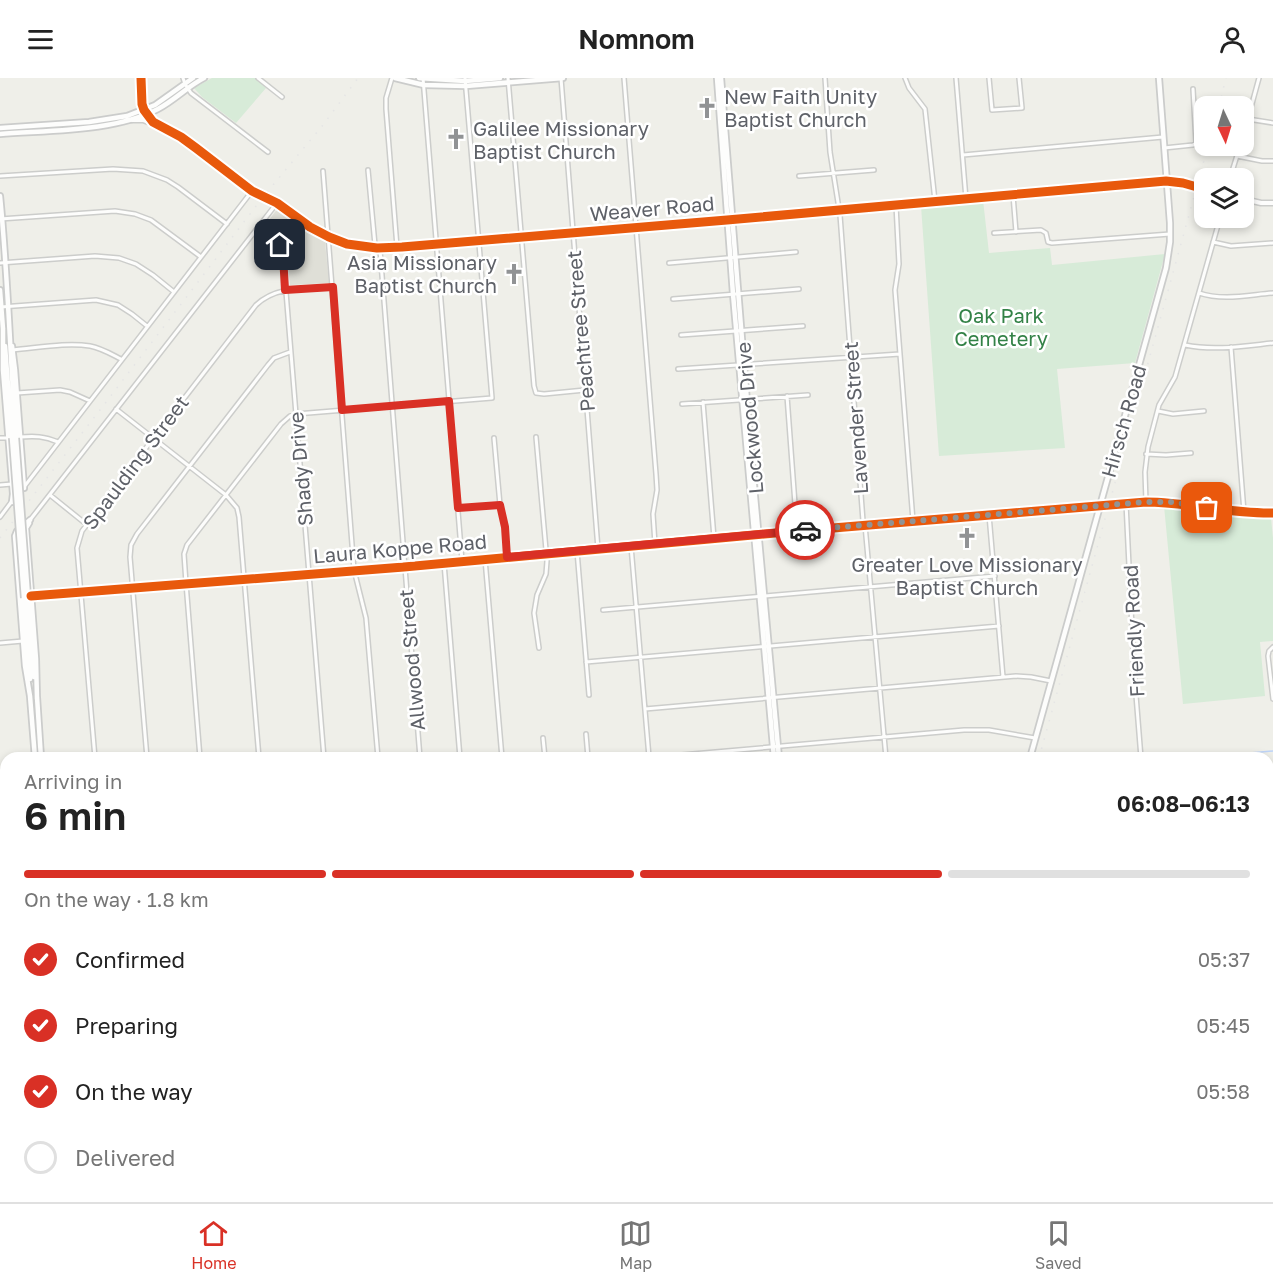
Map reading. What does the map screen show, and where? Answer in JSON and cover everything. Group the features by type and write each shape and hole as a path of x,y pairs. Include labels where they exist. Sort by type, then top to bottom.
{"main road":[{"path":"0,134 76,126 159,109 193,78"},
{"path":"185,83 204,78"},
{"path":"393,78 424,86 500,78"},
{"path":"422,78 466,81 562,78"},
{"name":"Lockwood Drive","path":"719,78 735,293 778,752"},
{"name":"Hirsch Road","path":"1032,752 1164,279 1170,234 1159,78"},
{"path":"0,128 118,124 132,120 145,112"},
{"path":"0,196 3,263 9,306 14,437"},
{"path":"0,290 37,699 35,752"},
{"path":"3,328 2,394 23,471 24,488"},
{"path":"9,328 17,393 12,502"},
{"path":"30,520 15,534 25,666 40,752"},
{"path":"25,526 30,696"},
{"name":"Lockwood Drive","path":"775,752 776,746"}],"street":[{"path":"141,78 142,104 145,112"},
{"path":"258,78 282,97"},
{"path":"393,78 386,98 386,109 397,247"},
{"path":"422,78 462,561"},
{"name":"Peachtree Street","path":"562,78 572,233 598,549"},
{"path":"624,78 656,474 657,490 652,514 655,544"},
{"name":"Lavender Street","path":"825,78 830,152 839,210 863,521 885,752"},
{"path":"905,78 909,88 925,109 935,201"},
{"path":"956,78 966,199"},
{"path":"989,78 992,110 1022,108 1019,78"},
{"path":"1253,96 1258,78"},
{"path":"508,80 534,386 536,393 544,394 585,390"},
{"path":"200,752 184,554 187,545 281,424 296,414 492,398 466,81"},
{"path":"185,83 191,93 268,152"},
{"path":"1164,148 1196,143 1193,89"},
{"name":"Weaver Road","path":"145,112 155,124 181,137 252,191 277,203 310,227 347,244 377,248 521,238 1166,181 1194,186"},
{"path":"132,120 145,120 155,124"},
{"path":"1254,120 1273,123"},
{"path":"963,155 1163,137"},
{"path":"1233,168 1237,156 1273,161"},
{"path":"0,176 114,169 143,171 168,180 227,224"},
{"name":"Allwood Street","path":"368,170 375,245 380,250 419,752"},
{"path":"799,176 874,170"},
{"path":"323,171 354,570 366,618 377,752"},
{"path":"14,496 24,488 252,191"},
{"path":"1013,195 1016,232"},
{"path":"1254,202 1273,203"},
{"path":"30,520 277,203"},
{"path":"896,205 899,264 895,290 913,521"},
{"path":"1,219 115,211 135,214 151,220 201,257"},
{"name":"Shady Drive","path":"259,225 273,236 280,245 283,255 324,752"},
{"path":"1146,502 1146,454 1164,395 1176,377 1217,228"},
{"path":"994,233 1043,230 1048,242 1052,243 1170,234"},
{"path":"1213,242 1231,246 1273,243"},
{"path":"669,263 796,252"},
{"path":"3,263 95,256 119,258 136,264 174,292"},
{"name":"Spaulding Street","path":"94,752 77,548 86,524 256,304 264,297 285,290 333,287"},
{"path":"673,299 799,289"},
{"path":"1199,293 1224,298 1273,293"},
{"path":"1,307 96,300 118,305 147,326"},
{"path":"681,335 802,326"},
{"path":"1185,345 1206,348 1273,343"},
{"path":"13,350 70,345 90,346 121,359"},
{"path":"1232,347 1244,512"},
{"path":"147,752 130,557 131,545 137,534 268,365 274,358 290,352"},
{"path":"678,369 900,354"},
{"path":"17,393 60,390 90,400"},
{"path":"682,404 808,395"},
{"path":"787,396 797,531"},
{"path":"703,402 714,539"},
{"path":"116,409 226,495 237,508 240,517 258,752"},
{"path":"1158,411 1173,414 1204,411"},
{"path":"0,438 39,435 58,442"},
{"path":"536,437 547,561 546,574 537,595 534,614 539,648"},
{"path":"494,438 507,557"},
{"path":"1146,454 1191,453"},
{"path":"23,471 29,475 34,473"},
{"path":"0,485 12,484"},
{"path":"50,495 86,524"},
{"path":"0,517 12,502"},
{"name":"Laura Koppe Road","path":"28,597 404,567 1099,505 1173,502 1244,512 1273,513"},
{"name":"Friendly Road","path":"1126,504 1141,752"},
{"path":"458,508 500,505"},
{"path":"989,515 1003,677"},
{"path":"631,546 648,752"},
{"path":"577,551 589,695"},
{"path":"485,559 501,752"},
{"path":"444,563 460,752"},
{"path":"603,610 995,576"},
{"path":"586,662 999,626"},
{"path":"0,643 23,641"},
{"path":"1273,647 1268,656 1273,699"},
{"path":"645,709 1003,677 1031,677 1051,681"},
{"path":"706,752 964,730 989,730 1035,738"},
{"path":"586,734 588,752"},
{"path":"543,738 544,752"}],"shaded area":[{"path":"278,208 325,242 329,283 290,285 283,240 266,224"}],"green space":[{"path":"212,78 255,78 266,88 236,123 194,88"},
{"name":"Oak Park Cemetery","path":"983,200 989,253 1050,248 1052,265 1165,254 1135,363 1057,369 1065,448 939,456 921,206"},
{"path":"1164,506 1271,518 1273,641 1260,642 1265,696 1183,704"}],"waterway":[{"path":"1262,752 1273,751"}],"railway":[{"path":"0,538 263,197 323,125 358,78"},
{"path":"1222,96 1226,78"},
{"path":"1041,752 1205,156"}],"cycle path":[{"path":"141,78 142,104 153,122 181,137 252,191 277,203 310,227 347,244 377,248 1166,181 1194,186"},
{"path":"31,596 404,567 1146,502 1273,513"}],"way so far":[{"path":"805,530 1146,502 1173,502 1207,508"}],"place":[{"name":"New Faith Unity Baptist Church","path":"707,108"},
{"name":"Galilee Missionary Baptist Church","path":"456,139"},
{"name":"Asia Missionary Baptist Church","path":"514,274"},
{"name":"Greater Love Missionary Baptist Church","path":"967,538"}],"route":[{"path":"280,245 283,255 285,290 333,287 342,410 449,401 458,508 500,505 505,527 507,557 805,530"}]}
